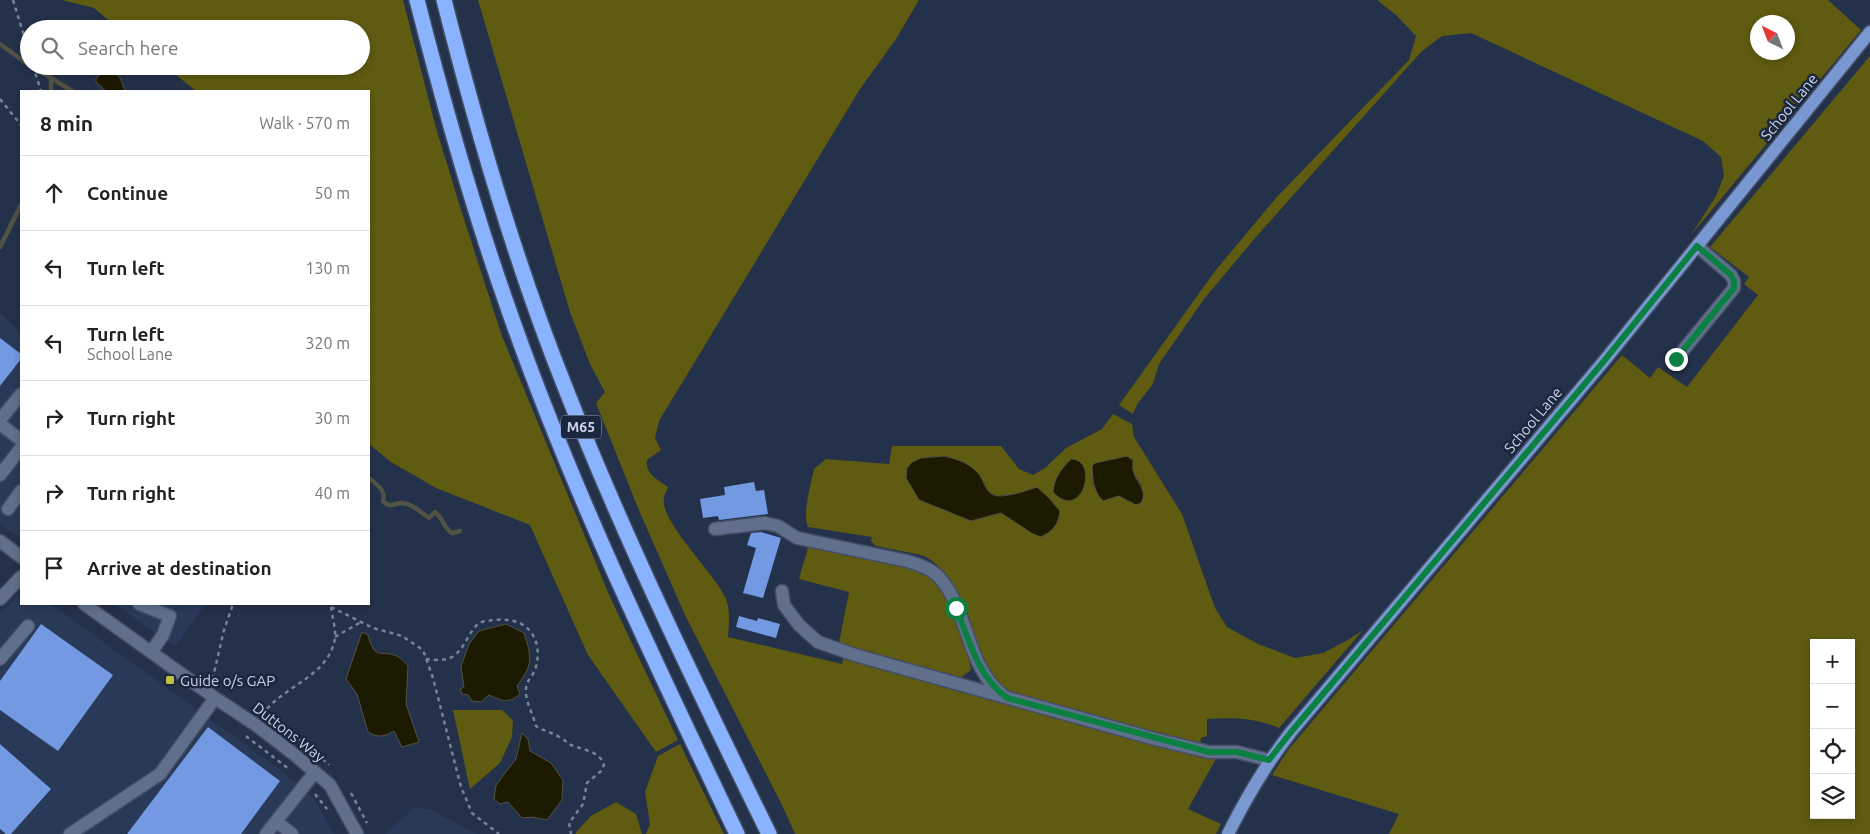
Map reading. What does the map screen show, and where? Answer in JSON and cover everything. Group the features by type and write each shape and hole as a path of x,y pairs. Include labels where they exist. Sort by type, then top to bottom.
{"highway":[{"name":"M65","path":"417,0 439,87 472,198 506,303 545,406 583,499 623,589 737,834"},
{"name":"M65","path":"444,0 463,75 494,182 526,284 564,386 670,631 769,834"}],"main road":[{"name":"School Lane","path":"1228,834 1254,784 1269,760 1291,732 1604,361 1870,32"}],"street":[{"path":"1676,359 1734,288 1734,281 1731,275 1697,246"},
{"path":"0,420 20,395"},
{"path":"0,424 20,439"},
{"path":"0,475 20,449"},
{"path":"8,508 20,492"},
{"path":"715,529 765,523 778,526 797,538 907,561 924,567 937,575 947,588 979,666 994,687 1007,698"},
{"path":"0,541 20,556"},
{"path":"0,599 20,578"},
{"path":"782,591 784,605 799,626 818,642 897,668 1209,752 1237,752 1269,760"},
{"name":"Duttons Way","path":"85,605 295,754 330,785 357,834"},
{"path":"142,605 170,616 163,635 152,651"},
{"path":"0,659 28,626"},
{"path":"70,834 160,774 215,698"},
{"path":"266,834 315,772"},
{"path":"276,821 292,834"}],"path":[{"path":"12,0 20,24"},
{"path":"36,75 41,90"},
{"path":"0,99 20,123"},
{"path":"202,689 214,673 224,630 233,605"},
{"path":"331,607 373,628 402,636 423,650 433,678 461,787 472,813 499,834"},
{"path":"266,710 275,700 302,683 320,666 330,650 335,637 331,607"},
{"path":"426,659 452,658 479,624 486,621 512,620 520,622 528,628 537,646 538,656 535,670 528,680 526,690 536,726 570,744 595,754 602,760 604,765 601,771 587,783 583,804 569,823 571,834"},
{"path":"335,637 361,622"},
{"path":"247,737 293,772"}],"shaded area":[{"path":"62,0 403,0 436,128 502,336 610,597 678,740 656,752 588,655 530,525 436,488 391,462 370,445 370,90 195,90 176,75 370,75 370,20 108,20 94,8"},
{"path":"478,0 919,0 896,39 860,89 659,421 655,438 661,450 647,460 648,469 653,476 668,487 664,498 665,508 670,519 724,595 729,610 728,637 842,664 844,656 1217,757 1188,809 1221,824 1216,834 795,834 685,615 638,508 596,403 605,392 590,364 570,312"},
{"path":"1377,0 1828,0 1861,30 1691,235 1716,196 1724,176 1721,157 1703,141 1471,33 1442,36 1421,52 1256,237 1204,299 1159,364 1153,384 1138,403 1133,414 1119,405 1215,271 1276,198 1409,60 1416,36 1396,15"},
{"path":"1870,56 1870,834 1389,834 1399,814 1272,775 1288,750 1622,355 1650,378 1658,367 1687,387 1758,295 1744,284 1749,277 1710,247"},
{"path":"100,75 117,75 125,90 105,90 96,82 96,78"},
{"path":"0,313 20,332 20,539 0,524"},
{"path":"1113,414 1132,424 1134,437 1182,514 1215,608 1227,627 1258,644 1295,658 1323,653 1363,630 1279,728 1262,722 1244,719 1207,719 1207,736 1201,738 1200,745 1011,692 1000,686 989,675 950,582 936,564 921,555 876,546 871,541 872,537 808,527 806,522 806,507 814,469 826,459 889,464 892,446 1001,446 1019,469 1033,475 1045,468 1066,448 1102,429","holes":["945,456 964,462 984,482 987,491 997,496 1013,494 1033,534 1001,513 971,521 956,515 921,458","1095,463 1133,472 1142,486 1128,502 1119,496 1103,500 1093,485 1092,466"]},
{"path":"944,456 961,461 973,468 993,495 1008,495 1037,487 1060,511 1057,523 1052,530 1041,537 1033,534 1001,513 971,521 919,500 906,478 907,468 912,462 921,458"},
{"path":"1127,456 1133,460 1133,471 1143,491 1141,503 1136,505 1119,496 1103,501 1095,489 1092,466 1095,463"},
{"path":"1071,459 1080,462 1086,478 1079,496 1072,500 1063,500 1053,492 1059,474"},
{"path":"809,544 926,571 941,588 951,609 968,654 971,670 960,678 839,643 849,592 799,579"},
{"path":"20,595 20,605 52,605 282,771 315,800 334,834 0,834 0,614 16,597"},
{"path":"115,605 205,605 175,646"},
{"path":"506,624 524,633 529,649 530,661 526,672 517,686 520,694 509,700 502,700 489,695 481,702 472,701 468,695 462,694 460,689 464,687 461,666 469,644 479,631"},
{"path":"362,632 368,635 371,644 377,652 394,655 408,666 406,704 419,742 402,747 394,731 381,736 368,732 357,694 346,679"},
{"path":"453,710 502,710 513,720 512,737 500,763 470,789"},
{"path":"522,733 528,739 530,751 551,763 563,780 562,800 547,820 532,817 522,818 508,802 500,804 494,799 496,785 516,759"},
{"path":"680,744 724,834 646,834 650,824 645,792 658,756"},
{"path":"616,802 636,814 642,834 576,834 591,816"},
{"path":"415,807 431,810 477,834 385,834"}],"building":[{"path":"0,338 20,353 20,360 0,386"},
{"path":"754,482 756,491 764,490 768,514 719,520 718,516 703,518 700,499 725,495 724,487"},
{"path":"761,532 781,538 763,598 743,593 756,548 747,545 751,533"},
{"path":"739,616 757,621 758,618 780,624 776,638 736,627"},
{"path":"41,624 113,675 58,751 0,710 0,681"},
{"path":"208,727 280,781 241,834 127,834"},
{"path":"0,744 51,789 11,834 6,834 0,829"}],"waterway":[{"path":"0,44 20,58"},
{"path":"46,75 70,90"},
{"path":"51,79 51,90"},
{"path":"0,247 20,207"},
{"path":"370,479 382,491 385,503 390,505 406,504 429,518 435,512 452,533 460,531"}],"place":[{"name":"Guide o/s GAP","path":"170,680"}],"route":[{"path":"956,608 979,666 990,683 1007,698 1209,752 1237,752 1269,760 1604,361 1697,246 1731,275 1734,281 1734,288 1676,359"}]}
